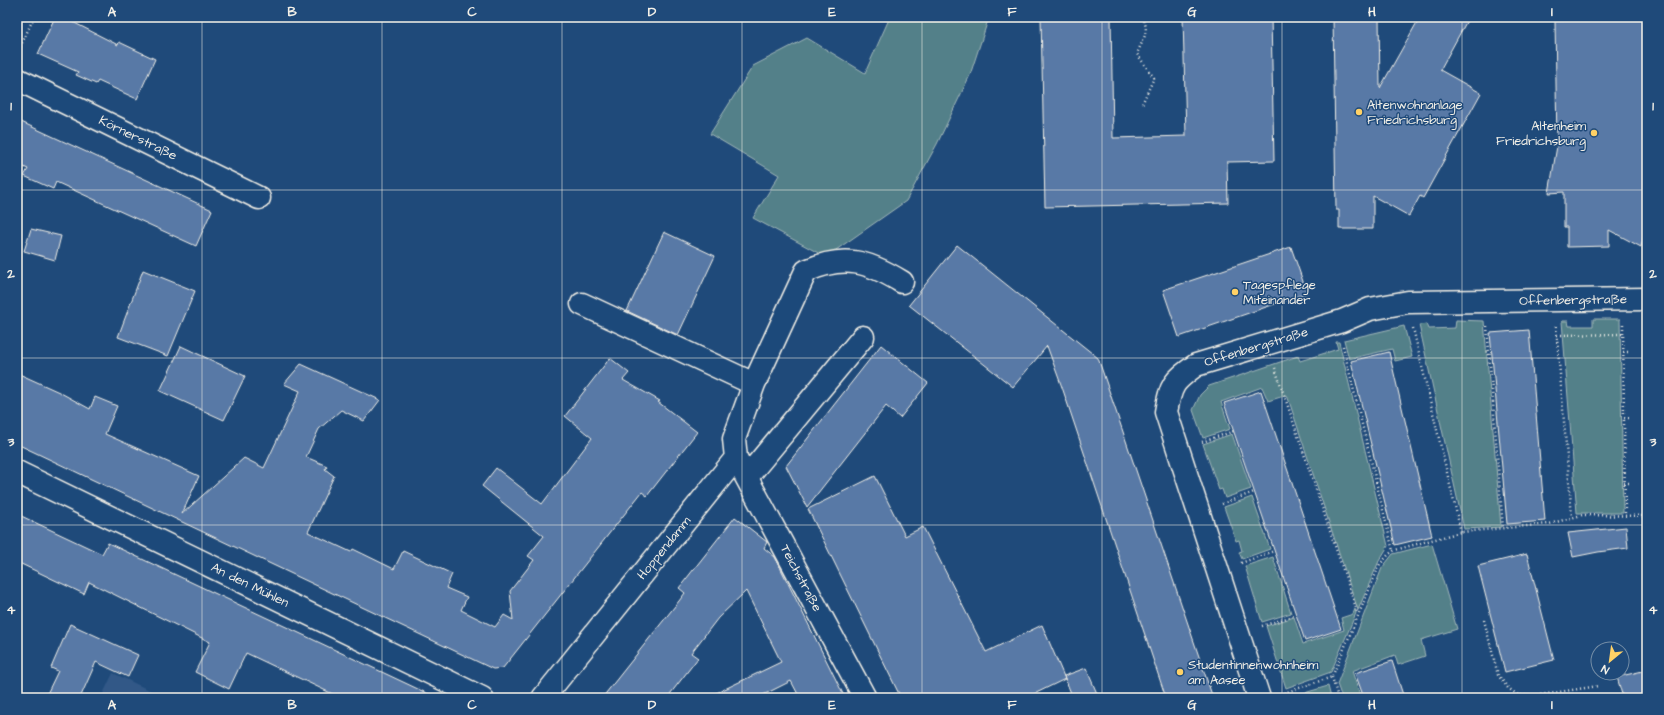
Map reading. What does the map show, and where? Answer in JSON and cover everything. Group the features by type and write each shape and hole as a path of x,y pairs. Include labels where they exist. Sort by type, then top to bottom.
{"street":[{"name":"Körnerstraße","path":"17,79 259,198"},
{"path":"736,458 734,439 754,384 806,271 814,267 842,261 870,265 881,269 902,282"},
{"name":"Offenbergstraße","path":"1268,697 1238,634 1166,412 1172,387 1178,379 1196,365 1337,323 1370,309 1407,302 1647,299"},
{"path":"582,304 754,384"},
{"path":"747,477 863,337"},
{"name":"Teichstraße","path":"736,458 865,698"},
{"name":"Hoppendamm","path":"543,698 736,458"},
{"name":"An den Mühlen","path":"17,472 482,698"}],"path":[{"path":"17,54 34,17"},
{"path":"1142,17 1147,27 1147,35 1137,54 1154,78 1142,104"},
{"path":"1554,300 1572,517"},
{"path":"1623,300 1625,516"},
{"path":"1485,301 1489,365 1497,428 1503,529"},
{"path":"1407,302 1461,532"},
{"path":"1337,323 1356,389 1386,514 1393,551"},
{"path":"1557,335 1623,334"},
{"path":"1267,343 1358,614"},
{"path":"1623,352 1628,352"},
{"path":"1624,418 1629,418"},
{"path":"1178,449 1234,431"},
{"path":"1624,483 1630,483"},
{"path":"1199,513 1254,492"},
{"path":"1338,698 1332,677 1380,564 1393,551 1461,532 1549,524 1582,515 1647,516"},
{"path":"1218,572 1274,551"},
{"path":"1238,634 1296,615"},
{"path":"1484,620 1498,675 1508,688 1518,695 1533,696 1598,686"},
{"path":"1268,697 1332,677"}],"shaded area":[{"path":"113,673 166,698 101,698"}],"green space":[{"path":"890,17 989,17 970,75 937,144 906,201 826,257 753,218 779,175 710,134 753,66 807,38 865,73"},
{"path":"1593,319 1620,319 1623,513 1577,513 1562,321 1568,321 1569,326 1593,326"},
{"path":"1456,320 1484,321 1501,527 1464,529 1419,325 1427,324 1429,329 1455,328"},
{"path":"1404,326 1412,357 1395,361 1392,349 1349,359 1344,340"},
{"path":"1336,342 1339,342 1388,546 1379,561 1358,610 1287,395 1268,401 1262,387 1221,402 1230,429 1203,438 1193,410 1200,395 1209,386 1298,356 1300,361 1338,349"},
{"path":"1232,434 1251,489 1225,498 1222,489 1219,490 1203,444"},
{"path":"1252,497 1270,549 1242,559 1239,552 1242,551 1239,540 1236,541 1224,507"},
{"path":"1432,544 1457,629 1421,640 1425,656 1398,665 1395,655 1352,671 1361,698 1342,698 1337,684 1382,568 1393,554"},
{"path":"1273,557 1291,613 1262,622 1245,566"},
{"path":"1355,609 1356,613 1331,672 1286,688 1266,626 1294,617 1303,644 1344,630 1341,618 1353,614"},
{"path":"1328,686 1331,698 1291,698 1291,697"}],"building":[{"path":"55,17 63,17 118,45 119,42 155,59 137,99 98,81 96,84 76,75 78,72 38,54"},
{"path":"1041,17 1111,17 1113,138 1186,136 1183,17 1271,17 1274,161 1227,162 1228,203 1045,207"},
{"path":"1333,17 1379,17 1380,88 1420,17 1469,17 1440,70 1481,93 1423,198 1420,196 1409,216 1373,196 1373,229 1339,229 1339,210 1336,210"},
{"name":"Altenheim Friedrichsburg","path":"1647,17 1647,222 1641,247 1609,230 1609,246 1567,247 1567,227 1564,227 1564,192 1549,193 1557,146 1555,21"},
{"path":"17,120 212,210 196,246 56,182 53,189 24,176 28,169 17,164"},
{"path":"31,229 61,236 55,260 24,251"},
{"path":"664,232 715,256 678,335 627,311"},
{"path":"957,245 1098,358 1213,698 1166,698 1047,346 1013,387 909,305"},
{"name":"Tagespflege Miteinander","path":"1291,247 1307,293 1179,337 1163,290"},
{"path":"143,270 195,291 168,356 118,337"},
{"path":"1529,330 1545,521 1507,524 1490,333"},
{"path":"881,345 928,383 900,418 886,406 807,507 786,466"},
{"path":"181,346 245,376 224,420 160,391"},
{"path":"1389,352 1432,536 1395,545 1351,361"},
{"path":"610,358 629,373 623,380 660,401 658,402 697,432 647,496 642,492 503,668 493,669 17,444 17,373 59,392 90,409 95,397 117,406 105,434 199,476 182,514 244,458 264,468 300,391 284,384 301,364 380,400 364,421 341,410 319,429 306,457 327,466 325,469 334,476 308,532 351,552 353,549 394,569 403,551 452,574 446,588 467,597 461,610 495,627 504,615 513,620 510,591 534,560 528,556 544,536 482,486 496,468 542,504 592,438 565,416"},
{"path":"1261,391 1341,629 1305,641 1224,403"},
{"path":"875,476 905,536 923,527 986,652 1042,625 1065,679 1026,698 901,698 808,509"},
{"path":"17,514 102,554 108,543 437,698 341,698 246,653 229,689 195,672 210,642 89,582 84,594 17,562"},
{"path":"735,517 767,542 764,548 775,557 845,698 800,698 791,681 757,698 706,698 781,662 746,591 718,618 691,653 698,658 667,698 602,698 685,593 679,588"},
{"path":"1626,527 1628,548 1573,557 1568,533"},
{"path":"1527,554 1554,660 1505,672 1478,566"},
{"path":"70,624 138,655 128,677 96,662 80,698 45,698 58,671 51,668"},
{"path":"1392,661 1404,698 1364,698 1355,673"},
{"path":"1086,668 1099,698 1073,698 1064,676"},
{"path":"1647,670 1647,698 1623,698 1618,681 1630,681 1630,674"}],"place":[{"name":"Altenwohnanlage Friedrichsburg","path":"1359,112"},
{"name":"Altenheim Friedrichsburg","path":"1594,133"},
{"name":"Tagespflege Miteinander","path":"1235,292"},
{"name":"Studentinnenwohnheim am Aasee","path":"1180,672"}]}
